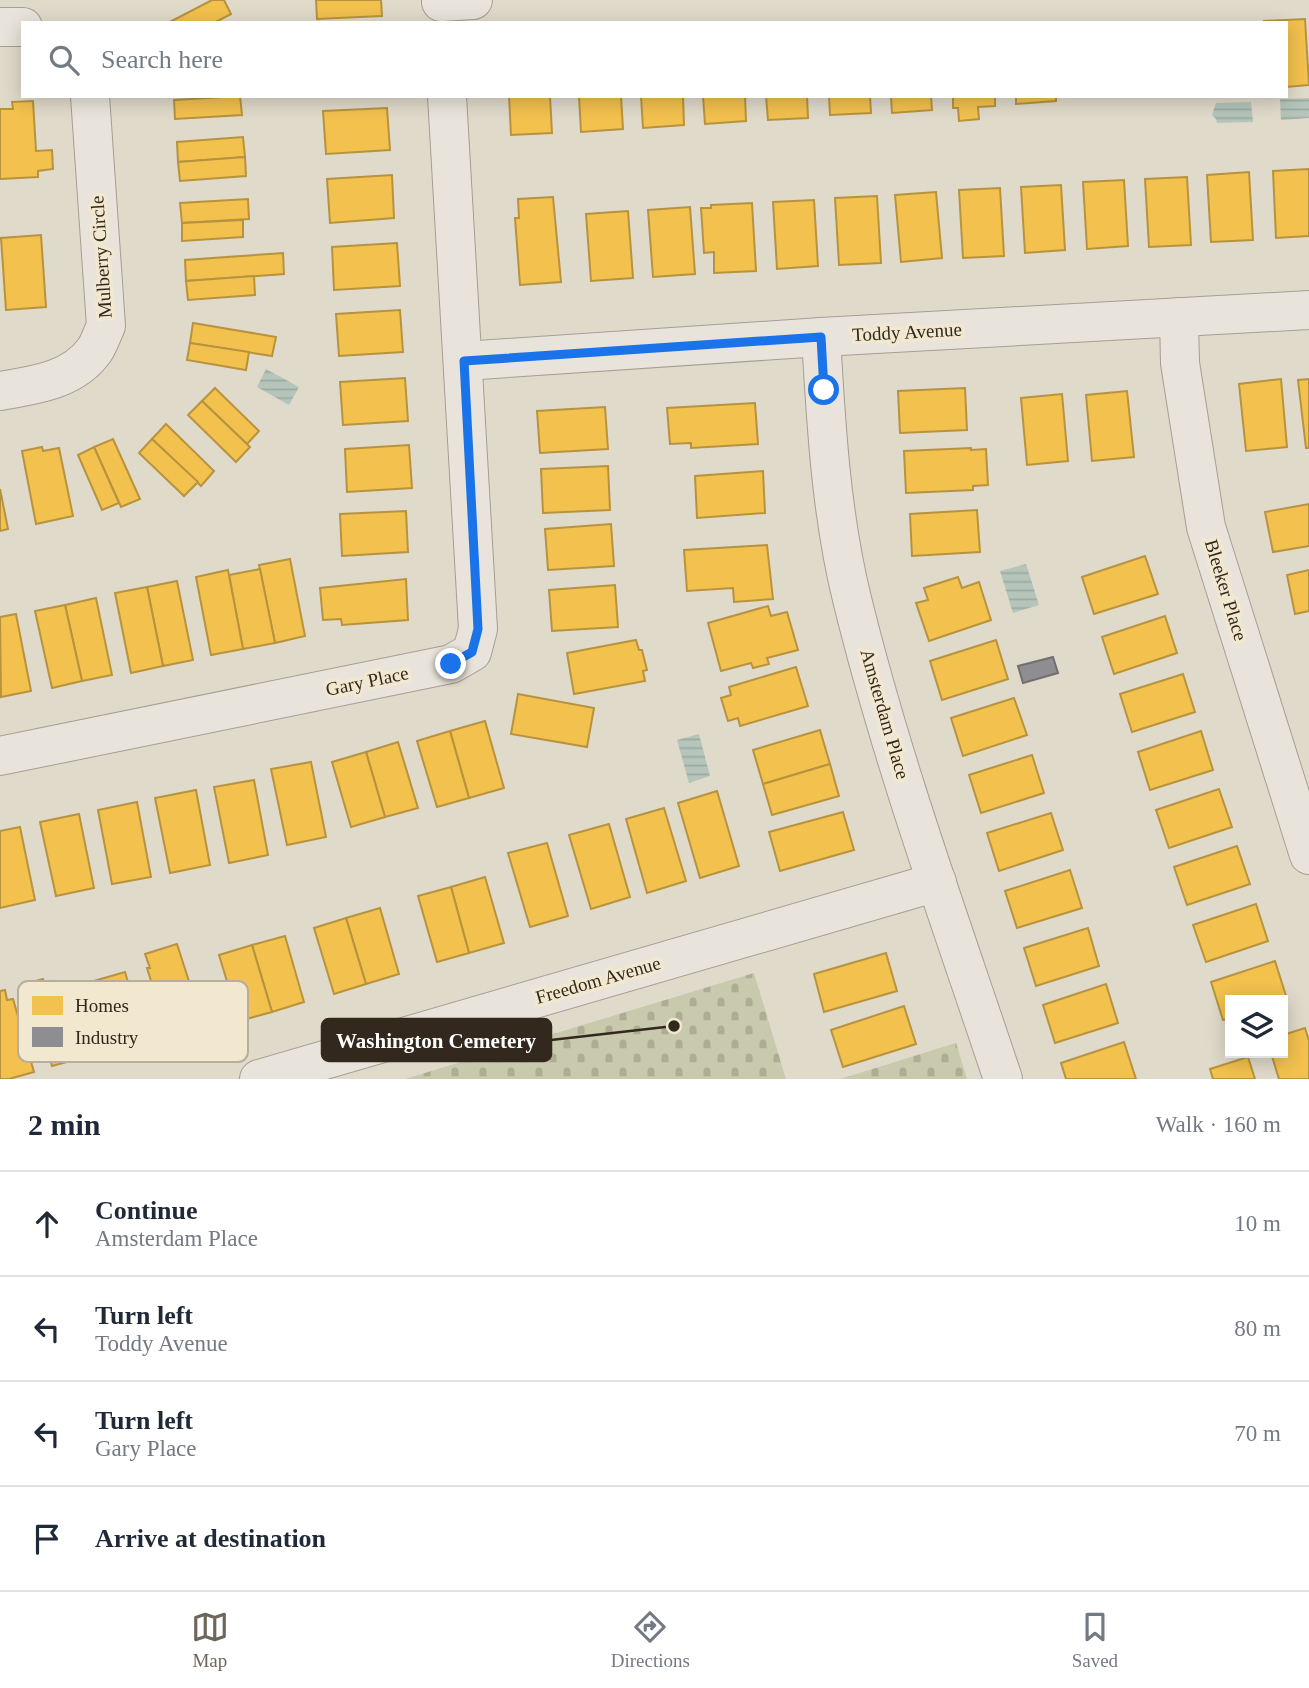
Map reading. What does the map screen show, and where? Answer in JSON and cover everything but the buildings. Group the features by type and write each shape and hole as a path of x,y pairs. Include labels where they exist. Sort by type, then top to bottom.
{"street":[{"path":"0,27 21,27"},
{"name":"Mulberry Circle","path":"0,391 48,382 77,369 95,350 106,326 90,98"},
{"name":"Gary Place","path":"0,756 451,664 472,652 478,629 447,98"},
{"name":"Toddy Avenue","path":"464,361 821,337 1309,310"},
{"name":"Bleeker Place","path":"1179,317 1181,363 1206,527 1309,855"},
{"name":"Amsterdam Place","path":"821,337 826,422 835,504 851,597 898,759 1003,1079"},
{"name":"Freedom Avenue","path":"259,1079 937,882"}],"green space":[{"path":"754,973 786,1079 405,1079"},
{"path":"956,1043 967,1079 840,1079"}],"shaded area":[{"path":"1309,98 1309,118 1281,120 1280,99"},
{"path":"1251,102 1253,122 1217,123 1212,115 1216,103"},
{"path":"266,369 299,387 289,405 257,387"},
{"path":"1026,564 1039,605 1013,613 1000,571"},
{"path":"699,734 710,776 689,783 677,740"}],"place":[{"name":"Washington Cemetery","path":"674,1026"}],"route":[{"path":"451,664 472,652 478,629 464,361 821,337 824,390"}]}
